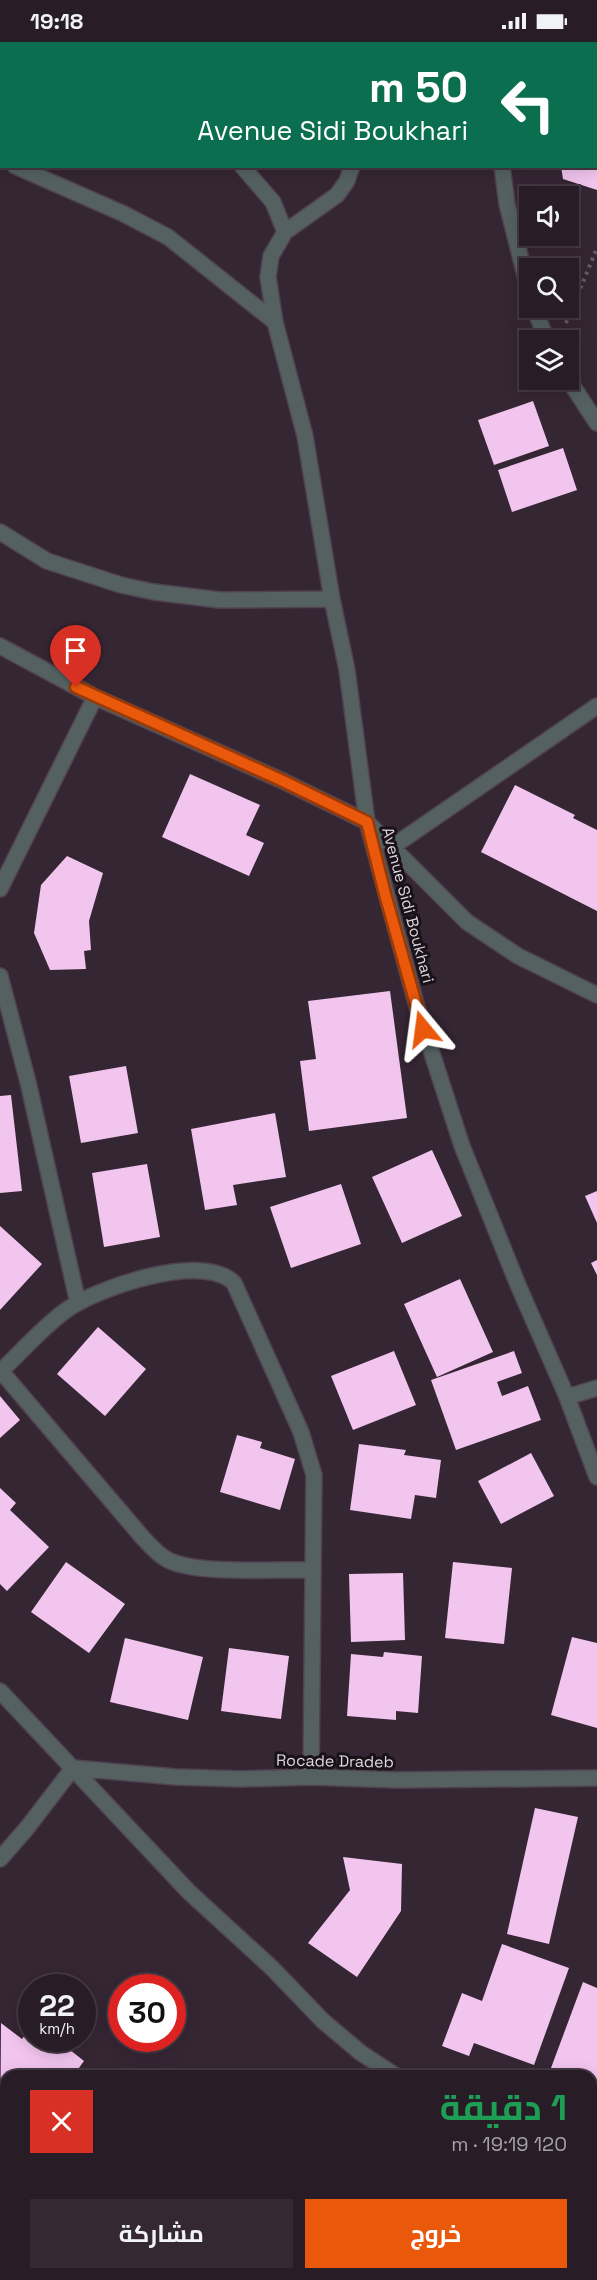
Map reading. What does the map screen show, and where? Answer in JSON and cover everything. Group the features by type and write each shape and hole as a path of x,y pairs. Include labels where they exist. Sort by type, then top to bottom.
{"street":[{"path":"20,168 124,214 168,237 275,322"},
{"path":"244,168 273,202 285,232"},
{"path":"351,168 347,181 337,195 285,232 271,256 268,277 275,322 305,436 356,730 367,822 441,898 490,940 543,970 597,995"},
{"path":"502,168 507,204 521,258"},
{"path":"575,390 597,423"},
{"path":"0,532 47,561 121,585 154,592 220,600 332,599"},
{"name":"Avenue Sidi Boukhari","path":"0,646 95,697 283,781 367,822 385,894 436,1072 462,1146 567,1398 597,1477"},
{"path":"0,889 95,697"},
{"path":"392,847 597,706"},
{"path":"0,976 28,1082 78,1303"},
{"path":"311,1777 314,1484 311,1461 280,1382 234,1283 224,1275 212,1270 187,1270 104,1290 78,1303 52,1322 0,1370 143,1538 163,1558 181,1565 202,1568 312,1570"},
{"path":"567,1398 597,1388"},
{"path":"0,1691 189,1892 272,1968 323,2021 361,2053 387,2070"},
{"path":"0,1859 73,1768"},
{"name":"Rocade Dradeb","path":"73,1768 241,1779 311,1777 397,1780 597,1778"}],"path":[{"path":"564,330 597,248"}],"building":[{"path":"561,168 597,168 597,190 563,179"},
{"path":"533,401 549,446 494,465 478,420"},
{"path":"563,448 577,490 512,512 498,470"},
{"path":"190,774 260,805 246,835 264,843 249,876 162,837"},
{"path":"515,785 575,815 573,818 597,830 597,911 481,852"},
{"path":"67,856 103,873 89,921 91,950 84,951 86,969 50,970 34,933 41,885"},
{"path":"390,991 407,1118 309,1131 300,1061 316,1059 308,1001"},
{"path":"126,1066 138,1133 81,1143 69,1076"},
{"path":"11,1095 22,1191 0,1193 0,1096"},
{"path":"275,1113 286,1177 233,1185 237,1205 205,1210 191,1129"},
{"path":"432,1150 462,1216 402,1243 372,1177"},
{"path":"147,1164 160,1237 104,1247 92,1173"},
{"path":"341,1184 361,1244 291,1268 270,1207"},
{"path":"597,1191 597,1223 585,1196"},
{"path":"0,1226 42,1264 0,1310"},
{"path":"597,1260 597,1275 591,1263"},
{"path":"460,1279 493,1352 437,1377 404,1304"},
{"path":"98,1327 146,1369 105,1416 57,1374"},
{"path":"394,1351 416,1405 353,1430 331,1376"},
{"path":"514,1351 522,1373 497,1382 502,1396 528,1386 541,1420 456,1450 431,1380"},
{"path":"0,1396 20,1420 0,1438"},
{"path":"237,1435 262,1442 260,1448 295,1459 280,1510 220,1492"},
{"path":"359,1444 406,1450 404,1455 441,1460 436,1498 415,1495 411,1519 350,1510"},
{"path":"531,1453 554,1496 501,1524 478,1481"},
{"path":"0,1488 16,1503 10,1510 49,1547 7,1591 0,1584"},
{"path":"66,1562 125,1604 89,1653 31,1612"},
{"path":"453,1562 512,1568 504,1644 445,1638"},
{"path":"403,1573 405,1640 351,1642 349,1574"},
{"path":"572,1637 597,1643 597,1728 551,1715"},
{"path":"125,1638 203,1657 188,1720 110,1702"},
{"path":"229,1648 289,1656 281,1719 221,1711"},
{"path":"384,1652 422,1656 418,1713 396,1711 396,1720 347,1716 351,1654 383,1657"},
{"path":"535,1808 578,1817 549,1944 507,1934"},
{"path":"343,1857 402,1864 401,1911 357,1977 308,1943 350,1890"},
{"path":"502,1944 569,1968 534,2065 474,2043 469,2056 442,2046 462,1993 482,2001"},
{"path":"583,1982 597,1988 597,2070 550,2070"},
{"path":"1,2023 18,2036 18,2052 73,2052 84,2061 77,2070 1,2070"}],"route":[{"path":"76,687 283,781 367,822 423,1029"}]}
